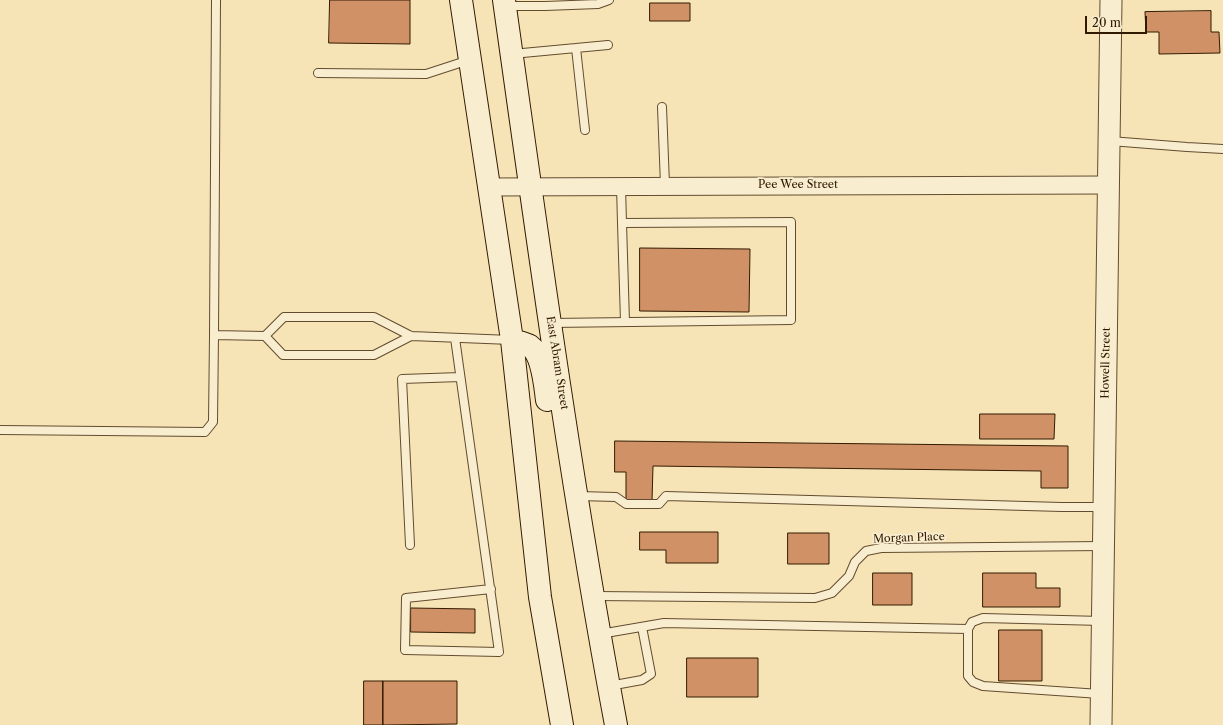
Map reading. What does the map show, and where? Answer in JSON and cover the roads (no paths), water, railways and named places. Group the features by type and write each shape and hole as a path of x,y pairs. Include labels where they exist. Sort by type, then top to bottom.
{"main road":[{"path":"461,0 512,340 540,597 562,725"},
{"name":"East Abram Street","path":"504,3 550,323 587,565 616,725"},
{"path":"512,340 531,346 537,355 542,371 561,493 570,532 587,565"}],"street":[{"name":"Howell Street","path":"1101,725 1111,0"},
{"name":"Pee Wee Street","path":"488,187 621,185 1108,185"}],"lane":[{"path":"0,430 205,432 213,422 216,0"},
{"path":"504,3 545,6 598,4 609,0"},
{"path":"511,54 608,45"},
{"path":"576,48 585,130"},
{"path":"318,73 426,74 470,60"},
{"path":"662,107 664,185"},
{"path":"1109,141 1223,149"},
{"path":"621,185 625,322"},
{"path":"550,323 791,320 791,222 622,223"},
{"path":"265,336 284,317 374,317 411,336 512,340"},
{"path":"214,335 265,336 283,355 374,354 411,336"},
{"path":"455,338 491,588 499,652 404,650 406,598 491,588"},
{"path":"410,545 402,379 460,377"},
{"path":"577,496 616,497 626,504 659,504 666,496 1054,507 1104,507"},
{"name":"Morgan Place","path":"592,596 815,598 832,593 849,576 855,562 866,551 881,548 1104,546"},
{"path":"1101,694 983,686 973,682 968,676 968,629 972,622 983,618 1102,621"},
{"path":"599,634 664,623 968,629"},
{"path":"608,686 642,680 651,674 642,627"}]}
